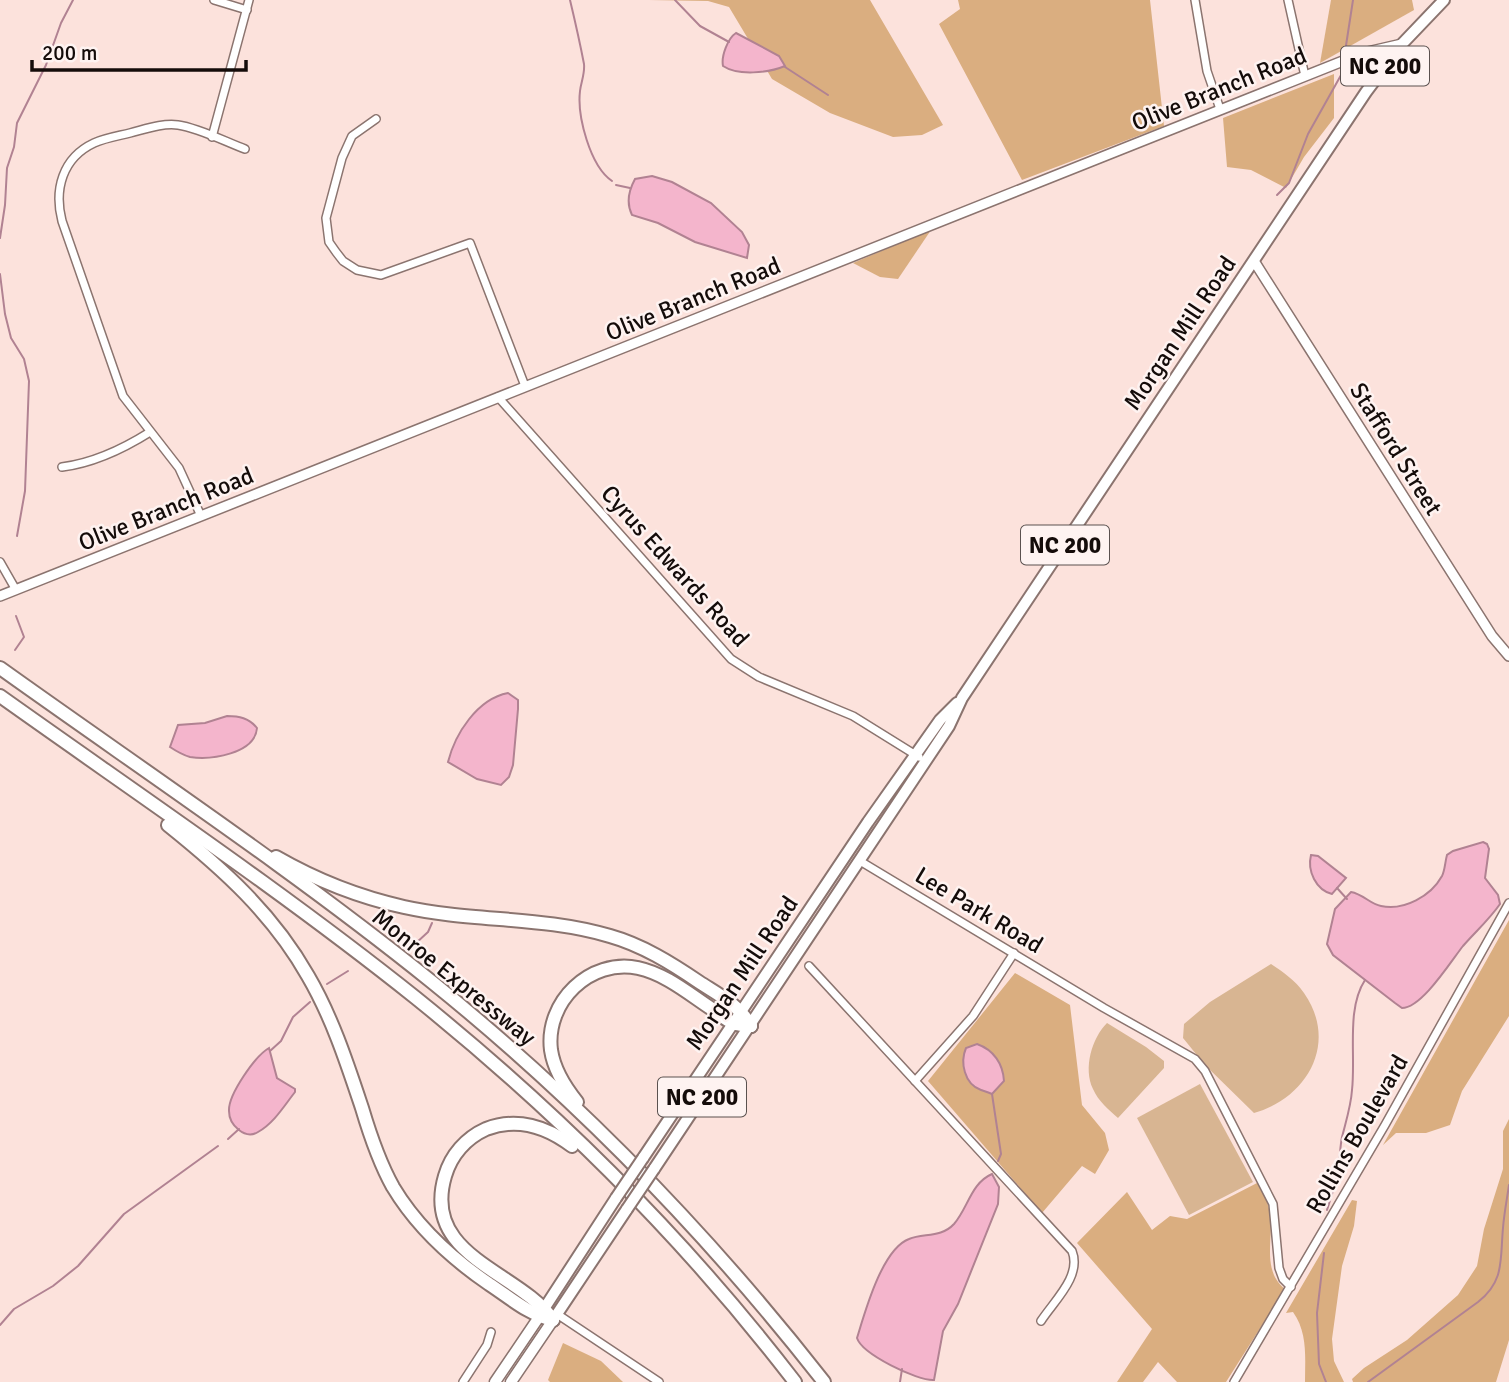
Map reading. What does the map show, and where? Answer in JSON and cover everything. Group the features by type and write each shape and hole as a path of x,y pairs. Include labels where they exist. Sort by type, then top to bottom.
{"highway":[{"name":"Monroe Expressway","path":"0,668 355,922 432,982 515,1053 613,1145 714,1251 824,1382"},
{"name":"Monroe Expressway","path":"0,696 302,911 417,1000 527,1095 614,1178 697,1266 795,1382"},
{"path":"70,746 216,864 267,916 320,996 339,1041 378,1156 401,1199 426,1231 455,1259 541,1312 555,1317"},
{"path":"204,814 307,873 375,900 439,913 577,928 622,940 666,960 742,1010 751,1026"},
{"path":"613,1145 569,1091 553,1062 551,1028 561,1003 572,989 586,977 603,970 637,968 673,983 733,1023 751,1026"},
{"path":"541,1312 475,1259 452,1235 445,1220 442,1203 442,1186 450,1163 464,1144 483,1131 497,1126 521,1124 558,1136 614,1178"}],"main road":[{"name":"Morgan Mill Road","path":"511,1382 860,861 921,758 940,720 962,698 1366,92 1402,44 1444,0"},
{"name":"Morgan Mill Road","path":"495,1382 733,1023 921,758"}],"street":[{"path":"214,0 247,10"},
{"path":"212,137 249,0"},
{"path":"1195,0 1206,71 1220,109"},
{"path":"1288,0 1304,76"},
{"name":"Olive Branch Road","path":"0,596 1220,109 1363,53 1402,44"},
{"path":"376,119 352,136 342,158 326,218 329,242 343,261 357,270 381,275 470,243 525,386"},
{"path":"201,516 179,468 123,396 57,203 59,188 70,160 94,143 160,125 180,125 245,149"},
{"name":"Stafford Street","path":"1254,261 1492,636 1509,656"},
{"name":"Cyrus Edwards Road","path":"498,397 731,659 759,677 853,716 921,758"},
{"path":"62,467 80,465 107,455 150,432"},
{"path":"0,562 16,590"},
{"name":"Lee Park Road","path":"860,861 1120,1017 1182,1049 1200,1065 1271,1198 1276,1215 1279,1268 1283,1279 1292,1287"},
{"name":"Rollins Boulevard","path":"1234,1382 1292,1287 1509,903"},
{"path":"915,1081 973,1016 1014,953"},
{"path":"809,966 1072,1251 1075,1264 1072,1276 1041,1321"},
{"path":"555,1317 659,1382"},
{"path":"463,1382 487,1345 491,1332"}],"shaded area":[{"path":"649,0 870,0 943,125 922,135 893,137 830,113 772,79 729,7 708,1"},
{"path":"958,0 1150,0 1164,126 1022,180 939,24 960,9"},
{"path":"1331,0 1412,0 1414,10 1320,63"},
{"path":"736,33 779,56 785,66 753,72 737,71 723,66 726,48"},
{"path":"1334,74 1334,118 1304,157 1286,188 1251,170 1227,167 1223,118"},
{"path":"652,176 672,182 711,203 742,232 749,245 747,258 695,242 658,223 632,215 629,197 635,179"},
{"path":"931,230 898,279 880,277 853,263"},
{"path":"508,693 518,700 518,709 513,765 509,777 501,785 477,779 448,762 456,740 469,719 487,702"},
{"path":"227,716 244,718 257,728 249,744 231,753 199,758 187,756 170,747 178,725 205,723"},
{"path":"1483,842 1489,849 1485,878 1498,895 1500,904 1463,946 1436,983 1418,1000 1402,1008 1333,955 1327,944 1335,909 1351,892 1381,906 1408,904 1424,896 1437,883 1443,874 1447,855"},
{"path":"1311,855 1318,856 1346,878 1332,894 1321,888 1314,879 1310,867"},
{"path":"1509,920 1509,1016 1462,1091 1450,1125 1426,1133 1396,1133 1383,1145"},
{"path":"1271,964 1293,980 1304,993 1314,1012 1318,1049 1302,1082 1289,1095 1273,1106 1254,1113 1205,1065 1183,1038 1184,1024 1210,1002"},
{"path":"1015,973 1070,1005 1082,1105 1105,1133 1109,1150 1095,1174 1082,1166 1042,1213 928,1081"},
{"path":"1107,1023 1164,1061 1164,1068 1118,1118 1104,1105 1090,1081 1089,1063 1093,1045"},
{"path":"977,1044 993,1054 1002,1069 1004,1081 992,1094 975,1087 965,1072 963,1060 966,1048"},
{"path":"269,1048 277,1078 295,1089 295,1092 269,1124 253,1134 243,1133 232,1121 230,1104 243,1076"},
{"path":"1200,1084 1253,1182 1189,1215 1137,1118"},
{"path":"1509,1119 1509,1340 1496,1382 1353,1382 1352,1379 1364,1368 1407,1340 1458,1295 1477,1266 1484,1229 1503,1169 1503,1131"},
{"path":"992,1174 999,1187 998,1204 958,1304 943,1331 934,1380 916,1376 879,1359 857,1338 883,1268 899,1245 915,1237 944,1231 954,1224 979,1183"},
{"path":"1259,1182 1270,1214 1273,1273 1285,1289 1226,1382 1177,1382 1158,1362 1143,1382 1117,1382 1152,1329 1077,1243 1127,1192 1152,1230 1170,1216 1187,1219"},
{"path":"1352,1200 1357,1201 1354,1226 1342,1266 1332,1339 1334,1361 1344,1382 1305,1382 1305,1346 1301,1328 1293,1312 1286,1313"},
{"path":"563,1343 601,1361 623,1382 550,1382 548,1380"}],"waterway":[{"path":"0,238 7,168 14,147 17,123 46,65 61,23 73,0"},
{"path":"570,0 584,64 580,91 583,127 591,153 604,174 612,181"},
{"path":"675,0 700,26 729,42"},
{"path":"1345,52 1353,0"},
{"path":"785,67 828,95"},
{"path":"1277,195 1289,183 1308,134 1345,68"},
{"path":"616,185 630,188"},
{"path":"0,274 11,338 24,359 29,381 25,491 17,536"},
{"path":"15,650 24,637 16,616"},
{"path":"1337,888 1347,899"},
{"path":"415,944 428,932 432,923"},
{"path":"327,984 348,971"},
{"path":"1327,1210 1351,1102 1354,1018 1359,992 1365,980"},
{"path":"270,1051 281,1041 293,1017 310,1002"},
{"path":"992,1094 1001,1154 998,1161"},
{"path":"228,1139 239,1129"},
{"path":"0,1325 14,1309 53,1286 78,1266 124,1214 218,1146"},
{"path":"1368,1382 1478,1302 1493,1286 1500,1269 1509,1185"},
{"path":"1324,1253 1317,1313 1319,1364 1326,1382"},
{"path":"900,1382 902,1369"}]}
